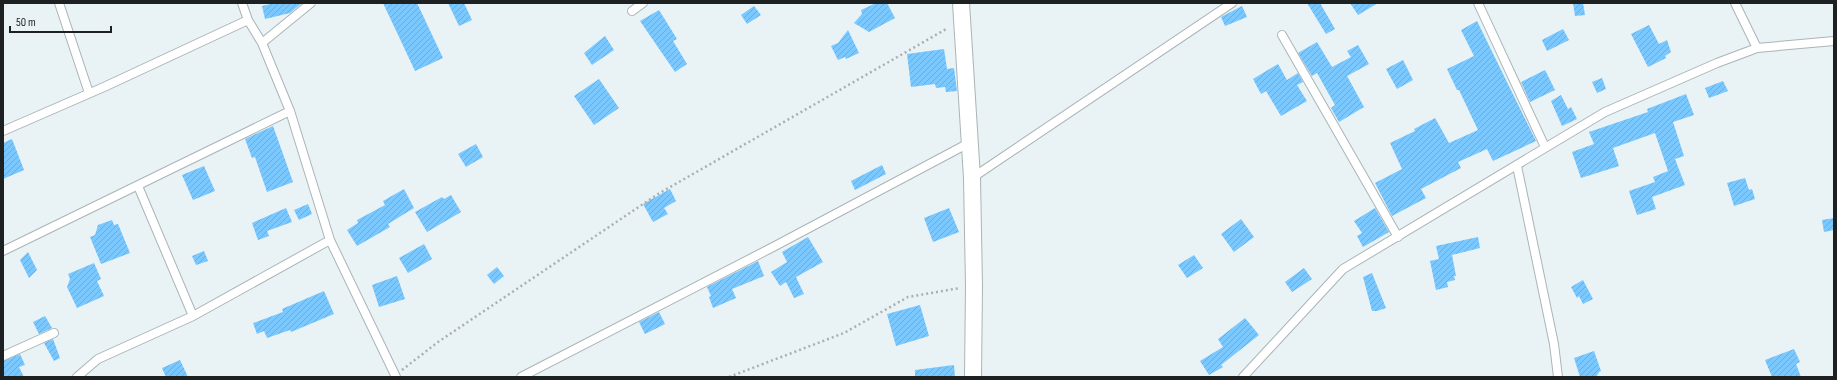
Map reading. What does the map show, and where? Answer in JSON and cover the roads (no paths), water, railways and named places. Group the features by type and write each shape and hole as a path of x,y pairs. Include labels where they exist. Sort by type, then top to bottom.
{"street":[{"path":"961,3 972,178 974,286 973,377"}],"lane":[{"path":"59,3 89,93"},
{"path":"242,3 248,20 262,43 290,111 330,240 395,376"},
{"path":"262,43 311,3"},
{"path":"632,11 643,3"},
{"path":"972,178 1232,3"},
{"path":"1478,3 1545,147"},
{"path":"1735,3 1757,48"},
{"path":"3,131 248,20"},
{"path":"1282,35 1398,237"},
{"path":"1243,377 1343,269 1518,166 1545,147 1605,112 1717,63 1757,48 1834,41"},
{"path":"3,251 74,215 138,186 290,111"},
{"path":"521,377 775,246 969,143"},
{"path":"1518,166 1554,344 1558,377"},
{"path":"138,186 193,316"},
{"path":"77,377 98,359 193,316 330,240"},
{"path":"3,356 54,333"}]}
